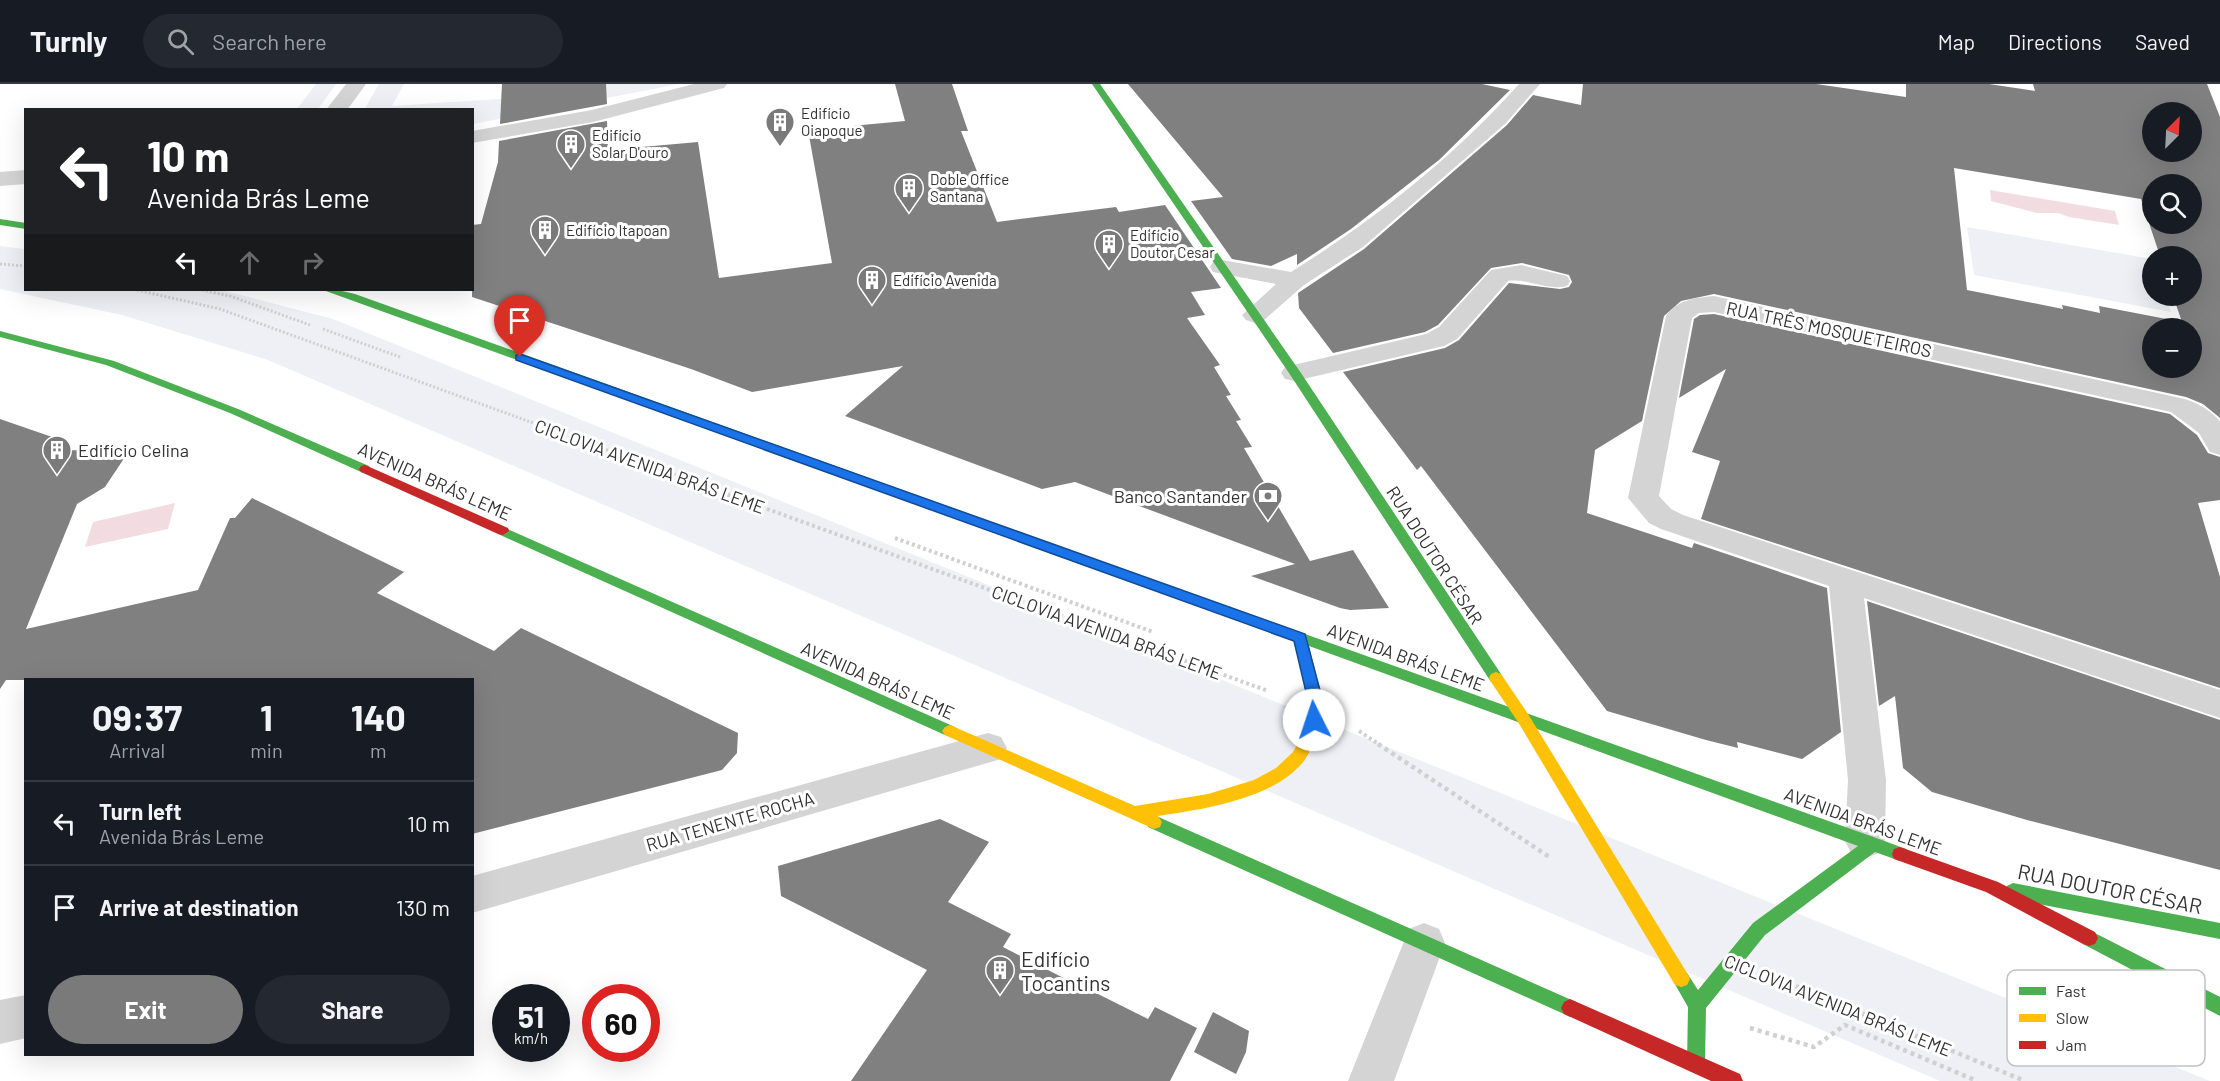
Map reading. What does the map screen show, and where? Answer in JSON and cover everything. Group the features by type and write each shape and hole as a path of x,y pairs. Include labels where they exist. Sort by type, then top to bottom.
{"main road":[{"name":"RUA DOUTOR CÉSAR","path":"1096,84 1295,373 1462,630 1523,718 1697,1009"},
{"path":"0,222 24,226"},
{"name":"AVENIDA BRÁS LEME","path":"332,291 1992,887 2150,970"},
{"name":"AVENIDA BRÁS LEME","path":"0,334 110,363 215,403 1734,1081"},
{"path":"1135,813 1226,798 1265,782 1287,767 1307,744 1317,709 1300,638"},
{"path":"1696,1064 1697,1009 1732,960 1759,929 1869,843"},
{"name":"RUA DOUTOR CÉSAR","path":"1992,887 2220,931"},
{"name":"AVENIDA BRÁS LEME","path":"2205,999 2220,1007"}],"street":[{"path":"338,108 356,84"},
{"path":"474,137 593,116 717,84"},
{"path":"1255,315 1295,280 1355,242 1448,164 1499,119 1530,84"},
{"path":"0,179 24,177"},
{"path":"1222,267 1295,280"},
{"path":"1295,373 1435,340 1448,333 1500,275 1521,272 1558,281"},
{"name":"RUA TRÊS MOSQUETEIROS","path":"2220,446 2210,426 2200,416 2180,406 1714,304 1684,309 1679,316 1643,498 1660,516 1672,522 2220,704"},
{"path":"1845,580 1868,780 1869,843"},
{"name":"RUA TENENTE ROCHA","path":"474,894 988,748"},
{"path":"1371,1081 1424,943"},
{"path":"0,1022 24,1016"}],"path":[{"path":"0,264 24,266"},
{"name":"CICLOVIA AVENIDA BRÁS LEME","path":"141,291 220,309 1317,709 1344,721 1552,859"},
{"path":"207,291 230,296 402,358"},
{"path":"890,536 1156,634"},
{"name":"CICLOVIA AVENIDA BRÁS LEME","path":"1732,960 2025,1081"},
{"path":"1697,1009 1814,1047 1845,1025 1977,1081"}],"shaded area":[{"path":"316,84 336,84 319,108 298,108"},
{"path":"379,84 404,84 392,106 603,92 606,84 679,84 474,124 474,108 365,108"},
{"path":"1990,190 2115,211 2119,225 2069,217 2058,213 2037,213 1991,201"},
{"path":"1967,227 2142,257 2142,306 2169,306 2171,312 1974,275"},
{"path":"0,246 24,249 24,291 225,291 333,319 2007,999 2007,1066 2173,1066 2210,1081 1940,1081 268,360 122,315 0,289"},
{"path":"175,503 168,529 85,547 93,522"}],"building":[{"path":"502,84 606,84 607,104 500,124"},
{"path":"895,84 952,84 968,131 961,131 997,222 1116,207 1119,212 1165,205 1221,288 1191,292 1205,315 1187,318 1220,365 1214,367 1231,395 1226,396 1241,420 1236,421 1252,447 1244,448 1310,561 1353,550 1389,608 1350,610 1340,608 1251,576 1295,564 1075,482 1042,489 845,416 903,366 752,392 691,369 472,297 472,291 474,291 474,225 481,224 498,162 499,141 607,121 608,150 698,142 719,278 832,263 808,130 905,121"},
{"path":"1128,84 1482,84 1510,90 1439,160 1351,229 1297,265 1297,254 1271,266 1232,259 1191,201 1223,197"},
{"path":"1583,84 1816,84 1906,97 1906,84 1989,84 2035,91 2033,84 2207,84 2220,117 2220,418 2203,404 2186,397 1714,294 1681,301 1664,316 1642,421 1595,450 1587,513 1692,548 1694,543 1827,588 1841,732 1802,759 1737,742 1738,748 1607,711 1421,466 1417,470 1343,372 1445,348 1459,340 1509,283 1560,289 1569,287 1572,282 1569,275 1522,263 1491,268 1438,325 1425,332 1333,353 1299,308 1298,293 1364,249 1507,125 1533,95 1581,105","holes":["1954,168 2141,199 2142,202 2142,174 2202,174 2202,234 2153,234 2157,246 2202,246 2202,306 2176,306 2181,318 2202,318 2202,378 2142,378 2142,318 2161,318 2099,306 2100,313 2062,305 2063,309 1967,290"]},
{"path":"1714,314 2170,414 2197,435 2208,453 2220,457 2220,500 2198,503 2220,577 2220,688 1701,519 1720,461 1692,452 1726,369 1679,398 1694,319 1700,315"},
{"path":"0,419 55,438 57,450 129,451 105,487 77,504 26,629 198,590 230,518 235,518 252,498 404,572 377,593 494,651 521,628 738,733 737,753 722,770 474,833 474,678 24,678 24,680 6,680 0,689"},
{"path":"1867,601 2220,720 2220,870 2027,820 1932,792 1903,768 1895,696 1879,706"},
{"path":"940,819 989,842 948,902 1011,934 1003,947 1148,1019 1155,1007 1197,1028 1170,1081 851,1081 927,970 781,896 778,866"},
{"path":"1213,1012 1249,1031 1246,1052 1236,1074 1194,1052"}],"traffic: fast":[{"path":"1096,84 1295,373 1496,678"},
{"path":"0,222 24,226"},
{"path":"332,291 1056,550"},
{"path":"0,334 110,363 234,411 365,469"},
{"path":"503,531 950,731"},
{"path":"1207,604 1900,854"},
{"path":"1300,638 1318,709 1309,736"},
{"path":"1154,822 1570,1008"},
{"path":"1697,1005 1759,929 1873,844"},
{"path":"2013,891 2220,931"},
{"path":"2089,938 2150,970"},
{"path":"1681,979 1697,1005 1696,1064"},
{"path":"2205,999 2220,1007"}],"traffic: slow":[{"path":"1496,678 1523,718 1681,979"},
{"path":"950,731 1154,822"},
{"path":"1135,813 1208,801 1259,785 1281,772 1298,756 1309,736"}],"traffic: jam":[{"path":"365,469 503,531"},
{"path":"1056,550 1207,604"},
{"path":"1900,854 1992,887 2089,938"},
{"path":"1570,1008 1733,1081"}],"place":[{"name":"Edifício Oiapoque","path":"780,148"},
{"name":"Edifício Solar D'ouro","path":"571,170"},
{"name":"Doble Office Santana","path":"909,214"},
{"name":"Edifício Itapoan","path":"545,256"},
{"name":"Edifício Doutor Cesar","path":"1109,270"},
{"name":"Edifício Avenida","path":"872,306"},
{"name":"Edifício Celina","path":"57,476"},
{"name":"Banco Santander","path":"1268,522"},
{"name":"Edifício Tocantins","path":"1000,996"}],"route":[{"path":"520,357 1300,638 1317,709 1314,720"}]}
